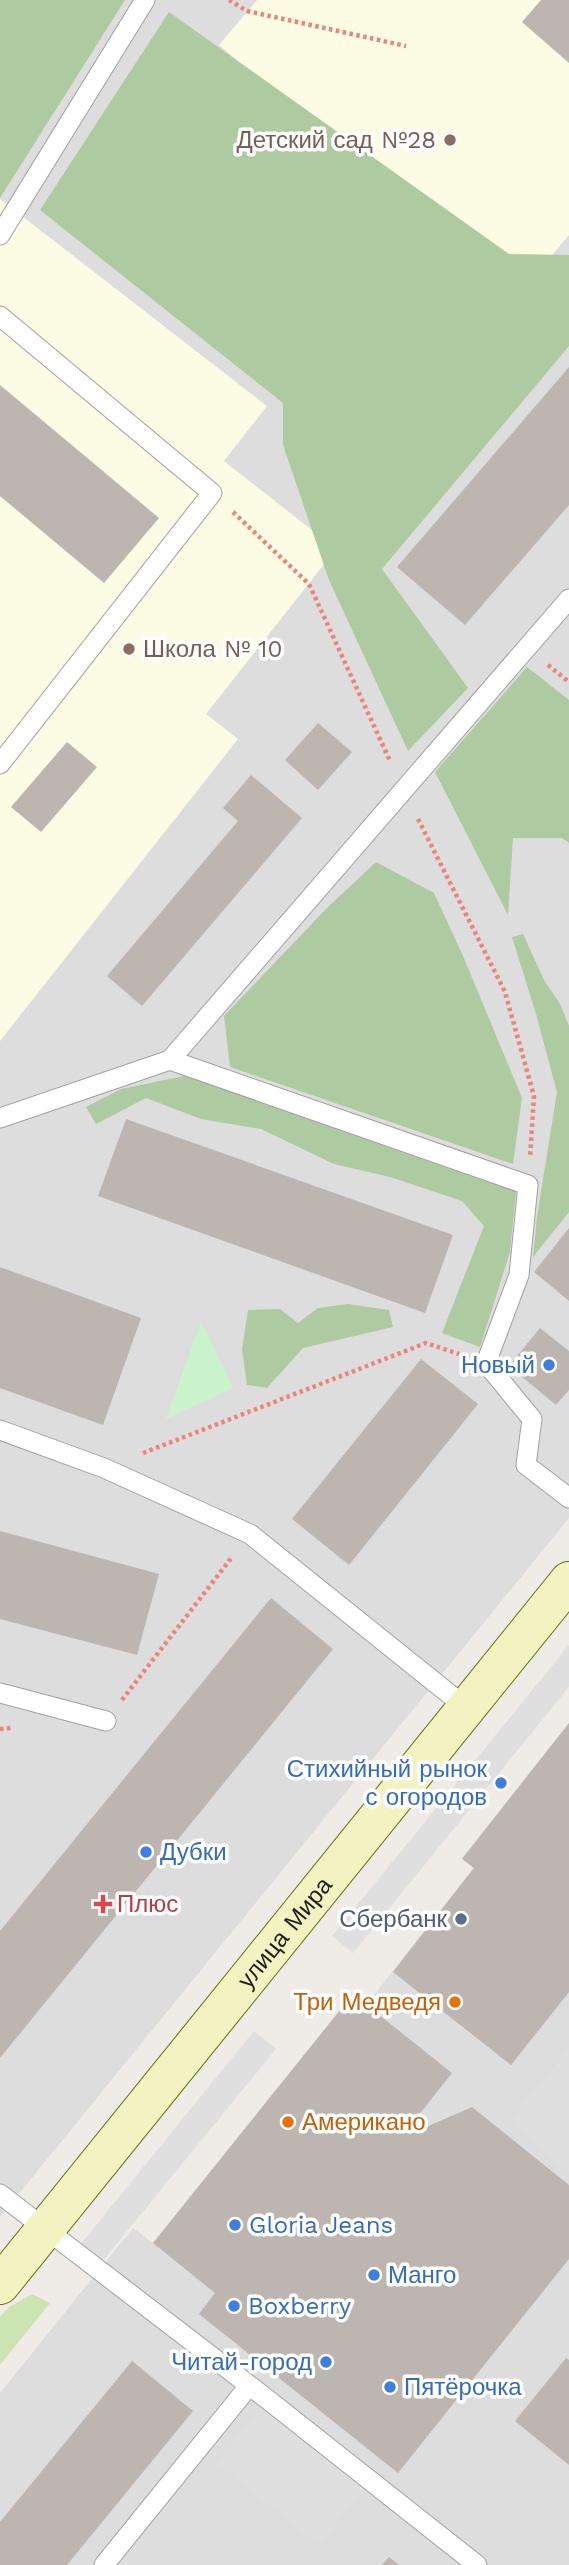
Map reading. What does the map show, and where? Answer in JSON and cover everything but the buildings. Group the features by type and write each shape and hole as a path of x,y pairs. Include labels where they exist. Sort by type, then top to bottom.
{"street":[{"name":"улица Мира","path":"0,2285 569,1581"}],"lane":[{"path":"0,234 145,0"},
{"path":"0,316 212,493 0,764"},
{"path":"0,1118 170,1059 569,599"},
{"path":"170,1059 527,1185 519,1275 486,1363 532,1419 526,1465 569,1498"},
{"path":"0,1430 104,1468 250,1534 468,1709"},
{"path":"0,1693 106,1721"},
{"path":"0,2194 477,2565"},
{"path":"104,2565 249,2386"}],"path":[{"path":"229,0 247,11 406,46"},
{"path":"212,493 309,584 403,790 505,992 534,1096 527,1185"},
{"path":"104,1468 426,1343 486,1363"},
{"path":"106,1721 250,1534"},
{"path":"0,1729 13,1728"}],"shaded area":[{"path":"0,0 569,0 569,1518 0,2217"},
{"name":"Детский сад №28","path":"257,0 569,0 569,235 517,297 219,45"},
{"name":"Школа № 10","path":"0,199 267,406 224,461 336,549 206,714 238,739 0,1041"},
{"path":"569,1645 569,1687 353,1953 332,1936"},
{"path":"569,1723 569,2565 0,2565 0,2393 133,2228 153,2243 353,1994 367,2004 473,1868 462,1858"},
{"path":"254,2031 276,2049 101,2263 80,2245"},
{"path":"569,2048 569,2173 509,2121"},
{"path":"267,2399 370,2481 319,2545 216,2463"}],"green space":[{"path":"0,0 125,0 0,198"},
{"path":"169,12 509,254 569,255 569,346 382,569 468,688 408,751 329,580 283,445 283,403 40,210"},
{"path":"527,667 569,700 569,843 562,838 513,838 508,915 435,772"},
{"path":"376,862 434,893 463,956 522,1098 513,1164 230,1067 224,1016 325,910"},
{"path":"523,934 569,1026 569,1212 533,1257 557,1092 512,937"},
{"path":"189,1075 516,1191 510,1252 480,1347 442,1333 484,1226 462,1201 390,1177 334,1164 261,1129 201,1119 146,1098 96,1124 86,1107 121,1089"},
{"path":"348,1304 389,1310 393,1327 303,1348 267,1388 247,1385 242,1349 248,1310 280,1309 298,1323 318,1308"},
{"path":"201,1322 233,1388 166,1419"},
{"path":"32,2294 50,2303 0,2365 0,2317 9,2307"}],"place":[{"name":"Детский сад №28","path":"450,140"},
{"name":"Школа № 10","path":"129,649"},
{"name":"Новый","path":"549,1365"},
{"name":"Стихийный рынок с огородов","path":"501,1783"},
{"name":"Дубки","path":"146,1852"},
{"name":"Плюс","path":"103,1904"},
{"name":"Сбербанк","path":"461,1919"},
{"name":"Три Медведя","path":"455,2002"},
{"name":"Американо","path":"288,2122"},
{"name":"Gloria Jeans","path":"235,2225"},
{"name":"Манго","path":"374,2275"},
{"name":"Boxberry","path":"234,2306"},
{"name":"Читай-город","path":"326,2362"},
{"name":"Пятёрочка","path":"390,2387"}]}
